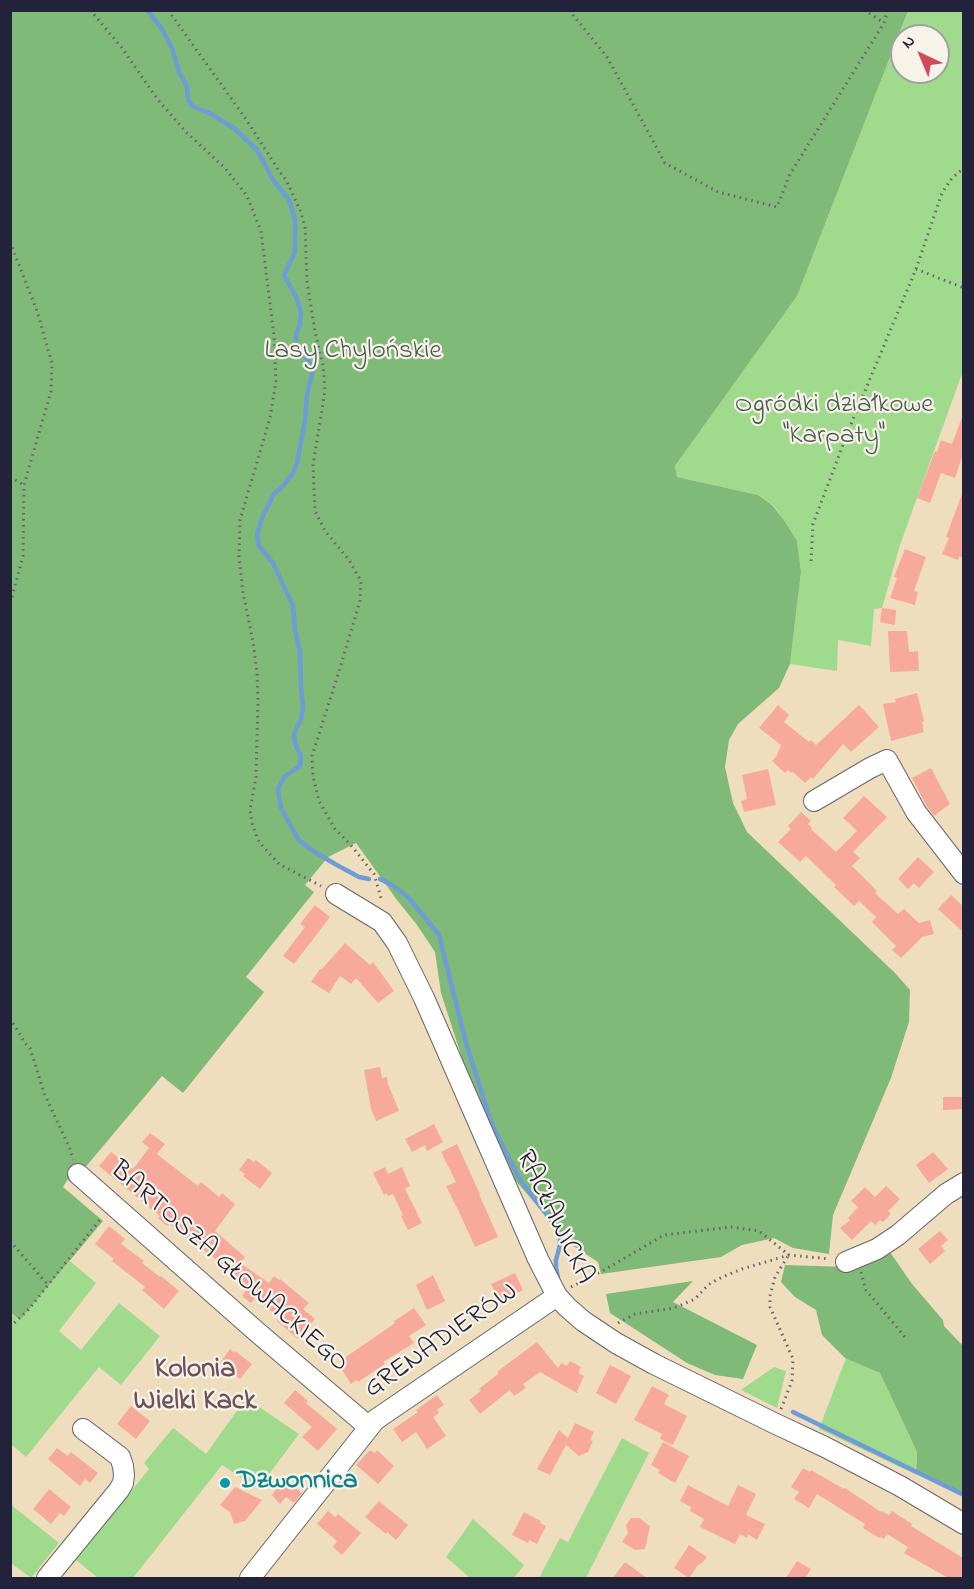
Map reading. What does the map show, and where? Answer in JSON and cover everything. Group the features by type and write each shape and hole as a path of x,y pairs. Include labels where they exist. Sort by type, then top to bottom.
{"street":[{"path":"814,801 887,760 916,812 963,874"},
{"name":"RACŁAWICKA","path":"336,894 382,922 397,943 424,998 533,1249 557,1296 567,1307 583,1321 654,1364 825,1447 900,1486 963,1524"},
{"name":"BARTOSZA GŁOWACKIEGO","path":"78,1174 369,1427"},
{"path":"854,1259 877,1249 898,1235 918,1220 939,1199 963,1183"},
{"name":"GRENADIERÓW","path":"250,1578 380,1415 557,1296"},
{"path":"47,1578 123,1483 123,1466 120,1458 83,1429"}],"path":[{"path":"90,10 122,48 158,100 186,132 225,168 247,196 261,231 274,336 276,381 270,418 240,520 239,557 257,672 258,701 255,777 250,810 259,842 279,864 336,894"},
{"path":"168,10 248,122 286,180 301,212 305,227 307,281 323,365 325,391 313,465 315,511 325,531 349,560 361,581 360,601 312,756 312,776 319,801 334,829 350,844 374,874 383,904 382,922"},
{"path":"569,10 606,57 665,163 718,192 777,207 790,174 884,22 888,10"},
{"path":"864,10 884,22"},
{"path":"811,561 813,524 849,429 916,269 942,193 952,178 963,168"},
{"path":"10,242 37,311 52,363 51,391 24,485 23,556 10,604"},
{"path":"916,269 963,288"},
{"path":"10,477 24,485"},
{"path":"10,1018 30,1048 44,1094 70,1149 78,1174"},
{"path":"10,1328 29,1309 112,1204"},
{"path":"557,1296 664,1235 731,1227 759,1231 789,1255"},
{"path":"10,1241 48,1285"},
{"path":"776,1424 792,1381 793,1359 770,1307 770,1296 775,1277 789,1255"},
{"path":"602,1333 635,1314 674,1308 695,1299 708,1285 718,1279 789,1255 854,1259 861,1272 866,1290 904,1337"}],"green space":[{"name":"Lasy Chylońskie","path":"10,11 908,11 903,24 890,24 890,57 797,296 675,466 677,477 758,495 772,505 797,541 801,572 790,664 779,688 738,724 729,740 725,767 733,803 747,832 910,990 909,1022 891,1078 833,1215 829,1254 793,1248 774,1238 742,1245 721,1257 601,1274 598,1262 569,1243 509,1173 462,1058 441,993 435,952 356,843 328,857 305,885 314,892 246,977 264,992 183,1093 162,1076 83,1170 78,1167 68,1179 63,1187 103,1221 20,1320 11,1313"},
{"name":"Ogródki działkowe \"Karpaty\"","path":"908,11 963,11 963,371 900,545 882,608 874,609 871,646 838,640 837,671 790,664 801,572 797,541 773,505 758,495 677,477 675,466 797,296 890,57 890,84 950,84 950,24 903,24"},
{"path":"890,1252 912,1284 943,1320 944,1326 963,1346 963,1494 916,1471 917,1452 880,1373 845,1358 822,1335 816,1310 795,1297 781,1282 785,1265 847,1267 868,1263"},
{"path":"70,1261 96,1283 59,1331 81,1350 119,1303 160,1336 121,1385 99,1367 26,1457 11,1444 10,1313 20,1320"},
{"path":"693,1281 673,1302 757,1345 743,1379 715,1375 687,1363 610,1313 606,1294"},
{"path":"846,1358 880,1373 917,1452 915,1474 819,1429"},
{"path":"774,1367 786,1371 777,1408 741,1390"},
{"path":"246,1398 299,1434 258,1489 222,1465 133,1578 98,1578 76,1560 149,1469 144,1463 173,1428 206,1454"},
{"path":"622,1438 649,1453 588,1578 539,1578 560,1538 568,1542"},
{"path":"10,1504 59,1543 31,1578 11,1563"},
{"path":"473,1519 524,1565 514,1578 470,1578 446,1557"}],"building":[{"path":"962,417 963,453 955,478 941,473 930,503 917,498 941,440 952,444"},
{"path":"962,494 963,558 959,556 958,560 942,554"},
{"path":"905,549 926,557 914,591 918,592 915,605 890,598 897,578 894,577"},
{"path":"882,608 896,610 895,625 880,622"},
{"path":"888,631 907,631 909,652 918,651 919,671 890,672"},
{"path":"917,693 924,721 922,722 924,732 891,741 883,704 896,702 895,699"},
{"path":"778,705 789,715 784,722 816,745 859,705 879,727 851,752 843,744 813,779 811,777 805,783 793,772 788,770 785,773 772,761 781,745 759,728"},
{"path":"931,768 950,804 934,816 912,778"},
{"path":"768,769 776,805 744,812 741,801 747,799 742,775"},
{"path":"864,796 887,817 853,852 860,858 852,866 877,891 875,893 898,914 904,909 919,923 930,920 934,934 922,937 901,958 892,950 896,946 872,922 876,917 859,901 854,906 806,856 800,862 778,842 791,829 788,826 801,812 811,821 808,824 811,829 836,852 857,831 843,818"},
{"path":"918,857 934,872 919,888 914,883 908,889 898,879"},
{"path":"951,895 963,906 963,932 938,909"},
{"path":"315,905 330,917 294,964 283,956 305,927 300,924"},
{"path":"345,943 370,965 373,962 394,991 378,1003 356,978 351,984 340,976 329,993 311,982"},
{"path":"380,1067 382,1078 387,1077 399,1111 376,1121 371,1109 364,1070"},
{"path":"943,1097 963,1097 963,1109 943,1110"},
{"path":"434,1124 443,1142 427,1151 425,1145 412,1152 405,1139"},
{"path":"150,1133 165,1144 157,1154 142,1142"},
{"path":"457,1144 498,1237 475,1247 446,1186 456,1182 441,1152"},
{"path":"149,1148 198,1186 201,1182 219,1197 222,1193 235,1204 215,1231 245,1257 240,1263 269,1283 274,1276 280,1279 309,1303 303,1309 315,1319 298,1339 277,1321 279,1318 255,1298 251,1303 242,1296 247,1288 227,1271 225,1274 215,1265 218,1261 169,1224 167,1226 158,1218 160,1216 99,1166 111,1152 133,1169"},
{"path":"933,1152 948,1169 929,1183 916,1165"},
{"path":"248,1158 254,1162 256,1160 272,1173 260,1189 239,1170"},
{"path":"385,1167 388,1174 402,1167 410,1186 405,1189 422,1223 408,1230 393,1194 384,1195 373,1173"},
{"path":"886,1186 900,1199 888,1211 891,1214 883,1222 880,1220 875,1225 871,1221 852,1240 840,1228 850,1220 848,1218 858,1207 851,1201 865,1187 875,1197"},
{"path":"109,1226 125,1239 121,1244 179,1291 164,1309 142,1290 145,1287 112,1261 114,1259 95,1244"},
{"path":"940,1231 948,1240 941,1246 945,1251 930,1264 918,1249"},
{"path":"515,1273 523,1290 499,1301 491,1284"},
{"path":"433,1275 445,1301 427,1310 416,1285"},
{"path":"414,1308 426,1325 409,1336 414,1343 383,1362 385,1364 358,1382 357,1380 351,1384 342,1370 344,1368 340,1361"},
{"path":"537,1342 558,1368 561,1363 567,1366 570,1361 581,1367 578,1373 584,1376 578,1393 540,1372 523,1384 526,1388 514,1396 510,1390 480,1414 469,1400 498,1374 498,1371"},
{"path":"230,1349 252,1364 240,1379 220,1363"},
{"path":"610,1365 631,1376 616,1404 596,1393"},
{"path":"652,1386 669,1395 664,1404 687,1416 673,1445 660,1439 662,1434 634,1420"},
{"path":"295,1390 308,1401 306,1403 337,1429 318,1451 302,1437 312,1427 284,1403"},
{"path":"437,1395 444,1405 433,1417 446,1436 427,1449 416,1432 402,1442 393,1429 418,1412 416,1410"},
{"path":"131,1406 150,1421 136,1439 117,1424"},
{"path":"575,1423 594,1432 588,1452 579,1456 566,1445 550,1475 537,1469 559,1430 568,1438"},
{"path":"663,1442 689,1456 675,1483 658,1473 660,1470 651,1465"},
{"path":"57,1448 68,1456 71,1452 98,1473 90,1483 85,1479 80,1486 48,1459"},
{"path":"370,1450 375,1453 377,1450 394,1466 378,1484 356,1465"},
{"path":"803,1468 845,1488 881,1512 889,1515 892,1511 912,1524 911,1526 963,1558 963,1578 948,1578 904,1553 908,1547 887,1534 884,1539 879,1538 863,1528 865,1524 817,1494 809,1508 794,1499 799,1492 791,1487"},
{"path":"283,1479 302,1493 294,1503 286,1497 280,1504 272,1495"},
{"path":"688,1485 728,1506 738,1485 756,1494 746,1515 765,1524 757,1540 748,1534 747,1538 740,1534 735,1544 700,1527 704,1519 690,1511 691,1507 680,1501"},
{"path":"235,1487 262,1500 245,1521 234,1524 230,1512 220,1505"},
{"path":"49,1489 71,1507 64,1516 60,1513 51,1524 33,1509"},
{"path":"379,1501 408,1525 396,1540 365,1517"},
{"path":"328,1511 335,1517 338,1514 361,1533 342,1555 333,1547 337,1541 317,1524"},
{"path":"524,1512 546,1526 537,1544 529,1540 528,1543 512,1535"},
{"path":"631,1518 639,1518 650,1526 645,1549 635,1550 622,1542 628,1533 626,1525"},
{"path":"689,1545 707,1557 689,1578 674,1568"},
{"path":"797,1561 811,1569 805,1578 786,1578"},
{"path":"625,1562 647,1578 613,1578"}],"waterway":[{"path":"147,10 162,29 172,48 179,72 187,87 188,100 192,106 234,128 257,150 273,180 289,200 295,220 295,252 284,275 301,312 296,345 308,360 313,371 307,394 305,421 297,463 284,485 274,494 257,534 259,546 273,563 293,606 295,631 300,651 303,707 301,719 294,734 295,744 301,756 300,766 284,777 278,789 281,808 298,839 335,864 359,877 369,879"},
{"path":"380,879 408,897 439,935 466,1043 492,1125 520,1180 553,1223 560,1237 556,1260 558,1278"},
{"path":"793,1412 964,1495"}],"place":[{"name":"Dzwonnica","path":"225,1483"}],"district":[{"name":"Kolonia Wielki Kack","path":"195,1387"}]}
